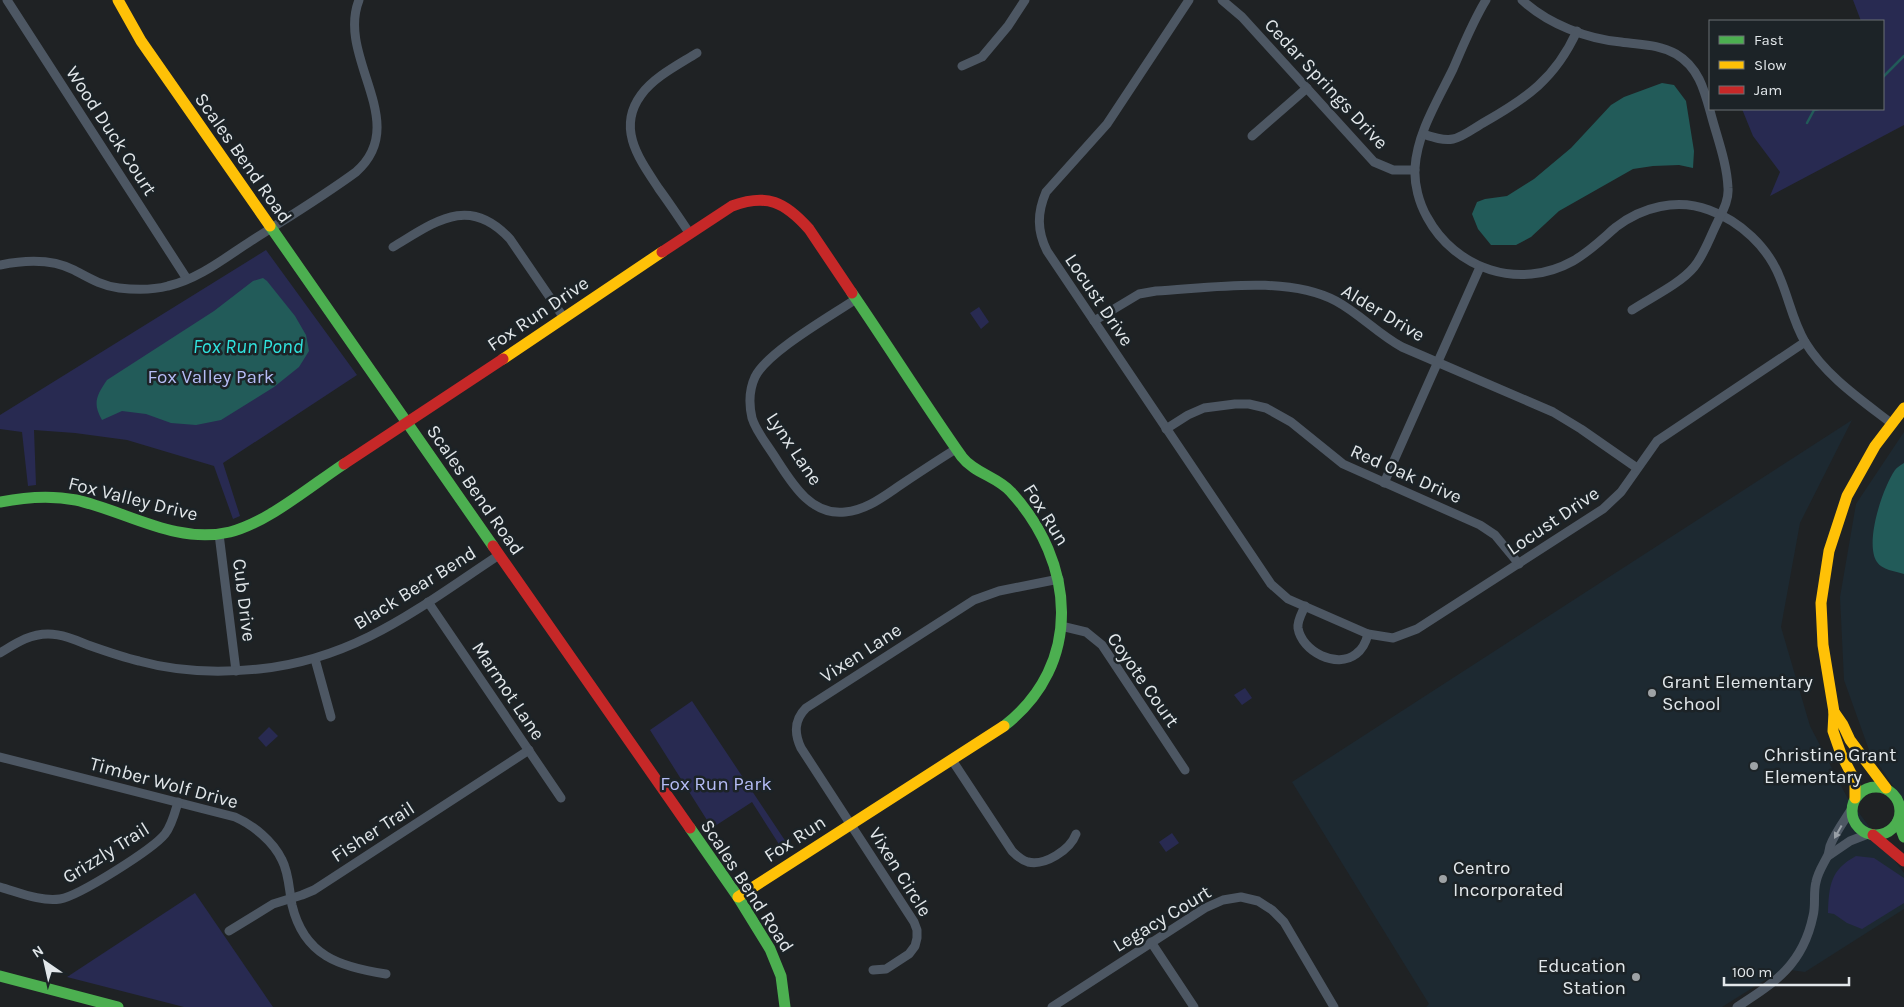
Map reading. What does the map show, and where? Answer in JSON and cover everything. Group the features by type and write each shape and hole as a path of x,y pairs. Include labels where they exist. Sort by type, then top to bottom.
{"street":[{"name":"Wood Duck Court","path":"7,0 187,279"},
{"name":"Scales Bend Road","path":"118,0 141,41 738,897 775,956 783,981 785,1007"},
{"path":"0,265 19,261 40,261 56,263 92,280 119,288 152,289 170,286 204,272 356,172 365,165 374,150 378,128 358,48 354,23 359,0"},
{"path":"962,66 982,57 1008,26 1025,0"},
{"name":"Locust Drive","path":"1189,0 1107,124 1046,192 1041,205 1039,229 1041,241 1047,252 1270,584 1288,599 1368,634 1394,638 1418,629 1604,509 1613,501 1657,441 1805,342"},
{"name":"Cedar Springs Drive","path":"1222,0 1242,17 1374,162 1392,170 1414,170"},
{"name":"Cedar Springs Drive","path":"1486,0 1423,134 1414,170 1418,195 1431,225 1452,249 1480,267 1508,274 1537,273 1554,269 1584,254 1631,217 1661,206 1693,205 1720,215 1740,226 1753,238 1771,260 1780,278 1796,324 1805,342 1820,362 1834,378 1891,423"},
{"path":"1522,0 1544,16 1591,37 1620,42 1652,44 1666,49 1684,60 1698,75 1709,107"},
{"path":"1423,134 1442,140 1453,139 1509,108 1541,85 1553,72 1570,46 1577,31"},
{"path":"690,234 635,150 630,130 633,111 642,94 661,76 697,53"},
{"path":"1252,136 1307,88"},
{"path":"1632,310 1682,278 1694,267 1726,203 1728,190 1726,173 1710,110"},
{"name":"Fox Run","path":"690,234 742,201 754,199 779,203 798,215 956,449 972,467 1000,481 1016,496 1047,544 1056,567 1062,602 1061,626 1051,665 1045,678 1026,705 1001,728 738,897"},
{"path":"393,247 445,218 466,214 487,219 502,229 510,238 564,318"},
{"name":"Fox Run Drive","path":"406,423 690,234"},
{"path":"1384,484 1436,362 1480,267"},
{"name":"Alder Drive","path":"1094,322 1139,294 1156,291 1269,285 1291,287 1335,301 1356,314 1386,338 1436,362 1553,412 1637,468"},
{"name":"Lynx Lane","path":"856,299 767,360 755,378 750,410 753,420 796,487 805,498 825,510 843,513 856,511 874,503 956,449"},
{"name":"Red Oak Drive","path":"1166,429 1188,415 1219,404 1249,404 1266,408 1291,422 1343,464 1384,484 1480,524 1495,535 1519,564"},
{"path":"1737,1007 1770,986 1784,974 1801,950 1814,914 1816,881 1819,872 1828,856 1830,846 1851,810 1855,798 1855,781 1832,731 1834,712 1826,668 1821,620 1823,588 1836,526 1847,496 1865,461 1891,423 1904,408"},
{"name":"Fox Valley Drive","path":"0,502 28,497 60,498 75,500 184,534 219,534 235,531 262,519 406,423"},
{"name":"Cub Drive","path":"219,534 236,671"},
{"name":"Black Bear Bend","path":"0,653 19,641 33,636 49,634 67,637 132,659 195,671 236,671 314,659 376,634 499,555"},
{"name":"Vixen Lane","path":"851,824 796,738 795,730 800,714 806,708 974,600 999,591 1059,579"},
{"name":"Marmot Lane","path":"428,602 561,798"},
{"path":"1305,606 1299,619 1298,628 1307,646 1318,654 1332,658 1351,657 1362,649 1368,634"},
{"name":"Coyote Court","path":"1061,626 1086,632 1102,644 1185,770"},
{"path":"314,659 331,717"},
{"path":"1834,712 1850,740 1886,788 1898,799 1900,806 1898,821 1904,837"},
{"name":"Fisher Trail","path":"229,931 260,910 314,890 529,750"},
{"name":"Timber Wolf Drive","path":"0,757 235,816 248,823 265,838 283,860 295,918 301,930 320,952 350,967 386,974"},
{"path":"952,760 1012,851 1024,861 1034,863 1044,861 1071,843 1076,834"},
{"path":"1855,798 1865,788 1872,786 1886,788"},
{"name":"Grizzly Trail","path":"0,887 46,899 59,899 84,890 161,838 166,833 178,802"},
{"path":"1851,810 1854,823 1858,828 1871,835 1904,861"},
{"path":"1828,856 1850,841 1888,832 1898,821"},
{"name":"Vixen Circle","path":"851,824 914,922 917,930 915,946 909,954 886,969 873,970"},
{"name":"Legacy Court","path":"1052,1007 1205,908 1222,900 1241,897 1258,901 1272,910 1284,922 1334,1007"},
{"path":"1151,942 1194,1007"},
{"path":"0,976 118,1007"}],"shaded area":[{"path":"1852,420 1800,523 1781,627 1810,726 1847,797 1904,873 1904,909 1805,972 1783,969 1722,1007 1426,1007 1429,1004 1292,782"},
{"path":"1904,432 1904,802 1869,750 1844,680 1840,597 1856,504"}],"green space":[{"path":"1853,0 1904,0 1904,125 1770,196 1780,172 1753,136 1742,110 1884,110 1884,20 1861,20"},
{"name":"Fox Valley Park","path":"266,250 357,375 223,463 240,516 233,519 214,466 127,440 34,430 36,485 28,486 22,432 0,429 0,415"},
{"path":"979,307 989,322 981,329 970,313"},
{"path":"1245,688 1252,698 1242,705 1234,695"},
{"name":"Fox Run Park","path":"692,701 790,848 784,852 752,802 712,828 650,730"},
{"path":"269,727 278,736 266,747 258,738"},
{"path":"1172,833 1179,843 1166,852 1159,842"},
{"path":"1856,856 1874,858 1904,878 1904,903 1862,929 1847,923 1834,914 1828,913 1830,887 1836,873 1847,861"},
{"path":"195,893 273,1007 184,1007 67,977"}],"water":[{"path":"1662,83 1674,85 1686,101 1694,151 1693,168 1679,165 1633,169 1559,211 1531,237 1516,245 1491,245 1478,229 1472,214 1477,202 1507,196 1534,179 1571,148 1611,105 1624,97"},
{"name":"Fox Run Pond","path":"263,278 295,316 306,335 309,351 299,367 274,387 221,420 196,425 171,423 146,414 122,411 102,420 97,409 97,399 107,380 214,311 253,281"},
{"path":"1904,463 1904,574 1885,569 1879,565 1874,553 1873,542 1877,515 1885,489 1895,470"}],"waterway":[{"path":"1884,76 1904,56"},
{"path":"1807,123 1814,110"}],"traffic: fast":[{"path":"270,226 493,546"},
{"path":"852,293 962,457 973,467 1000,482 1011,492 1032,520 1048,549 1058,580 1062,612 1058,643 1048,673 1030,701 1004,726"},
{"path":"0,502 38,497 67,498 95,505 171,530 190,534 210,535 230,532 259,521 344,464"},
{"path":"1871,787 1881,787 1890,791 1896,797 1899,802 1900,811 1899,820 1890,831 1881,835 1871,835 1862,831 1856,825 1852,816 1852,806 1856,797 1862,791 1871,787"},
{"path":"1898,821 1904,837"},
{"path":"690,828 738,897 770,949 781,976 785,1007"},
{"path":"0,976 118,1007"}],"traffic: slow":[{"path":"118,0 141,41 270,226"},
{"path":"503,359 662,252"},
{"path":"1886,788 1850,740 1834,712 1823,645 1821,603 1829,551 1847,496 1875,446 1904,408"},
{"path":"1834,712 1833,731 1841,754 1855,781 1855,798"},
{"path":"738,897 1004,726"}],"traffic: jam":[{"path":"662,252 732,206 755,200 775,202 792,212 809,229 852,293"},
{"path":"344,464 503,359"},
{"path":"493,546 690,828"},
{"path":"1873,835 1904,861"}],"place":[{"name":"Grant Elementary School","path":"1652,693"},
{"name":"Christine Grant Elementary","path":"1754,766"},
{"name":"Centro Incorporated","path":"1443,879"},
{"name":"Education Station","path":"1636,977"}]}
